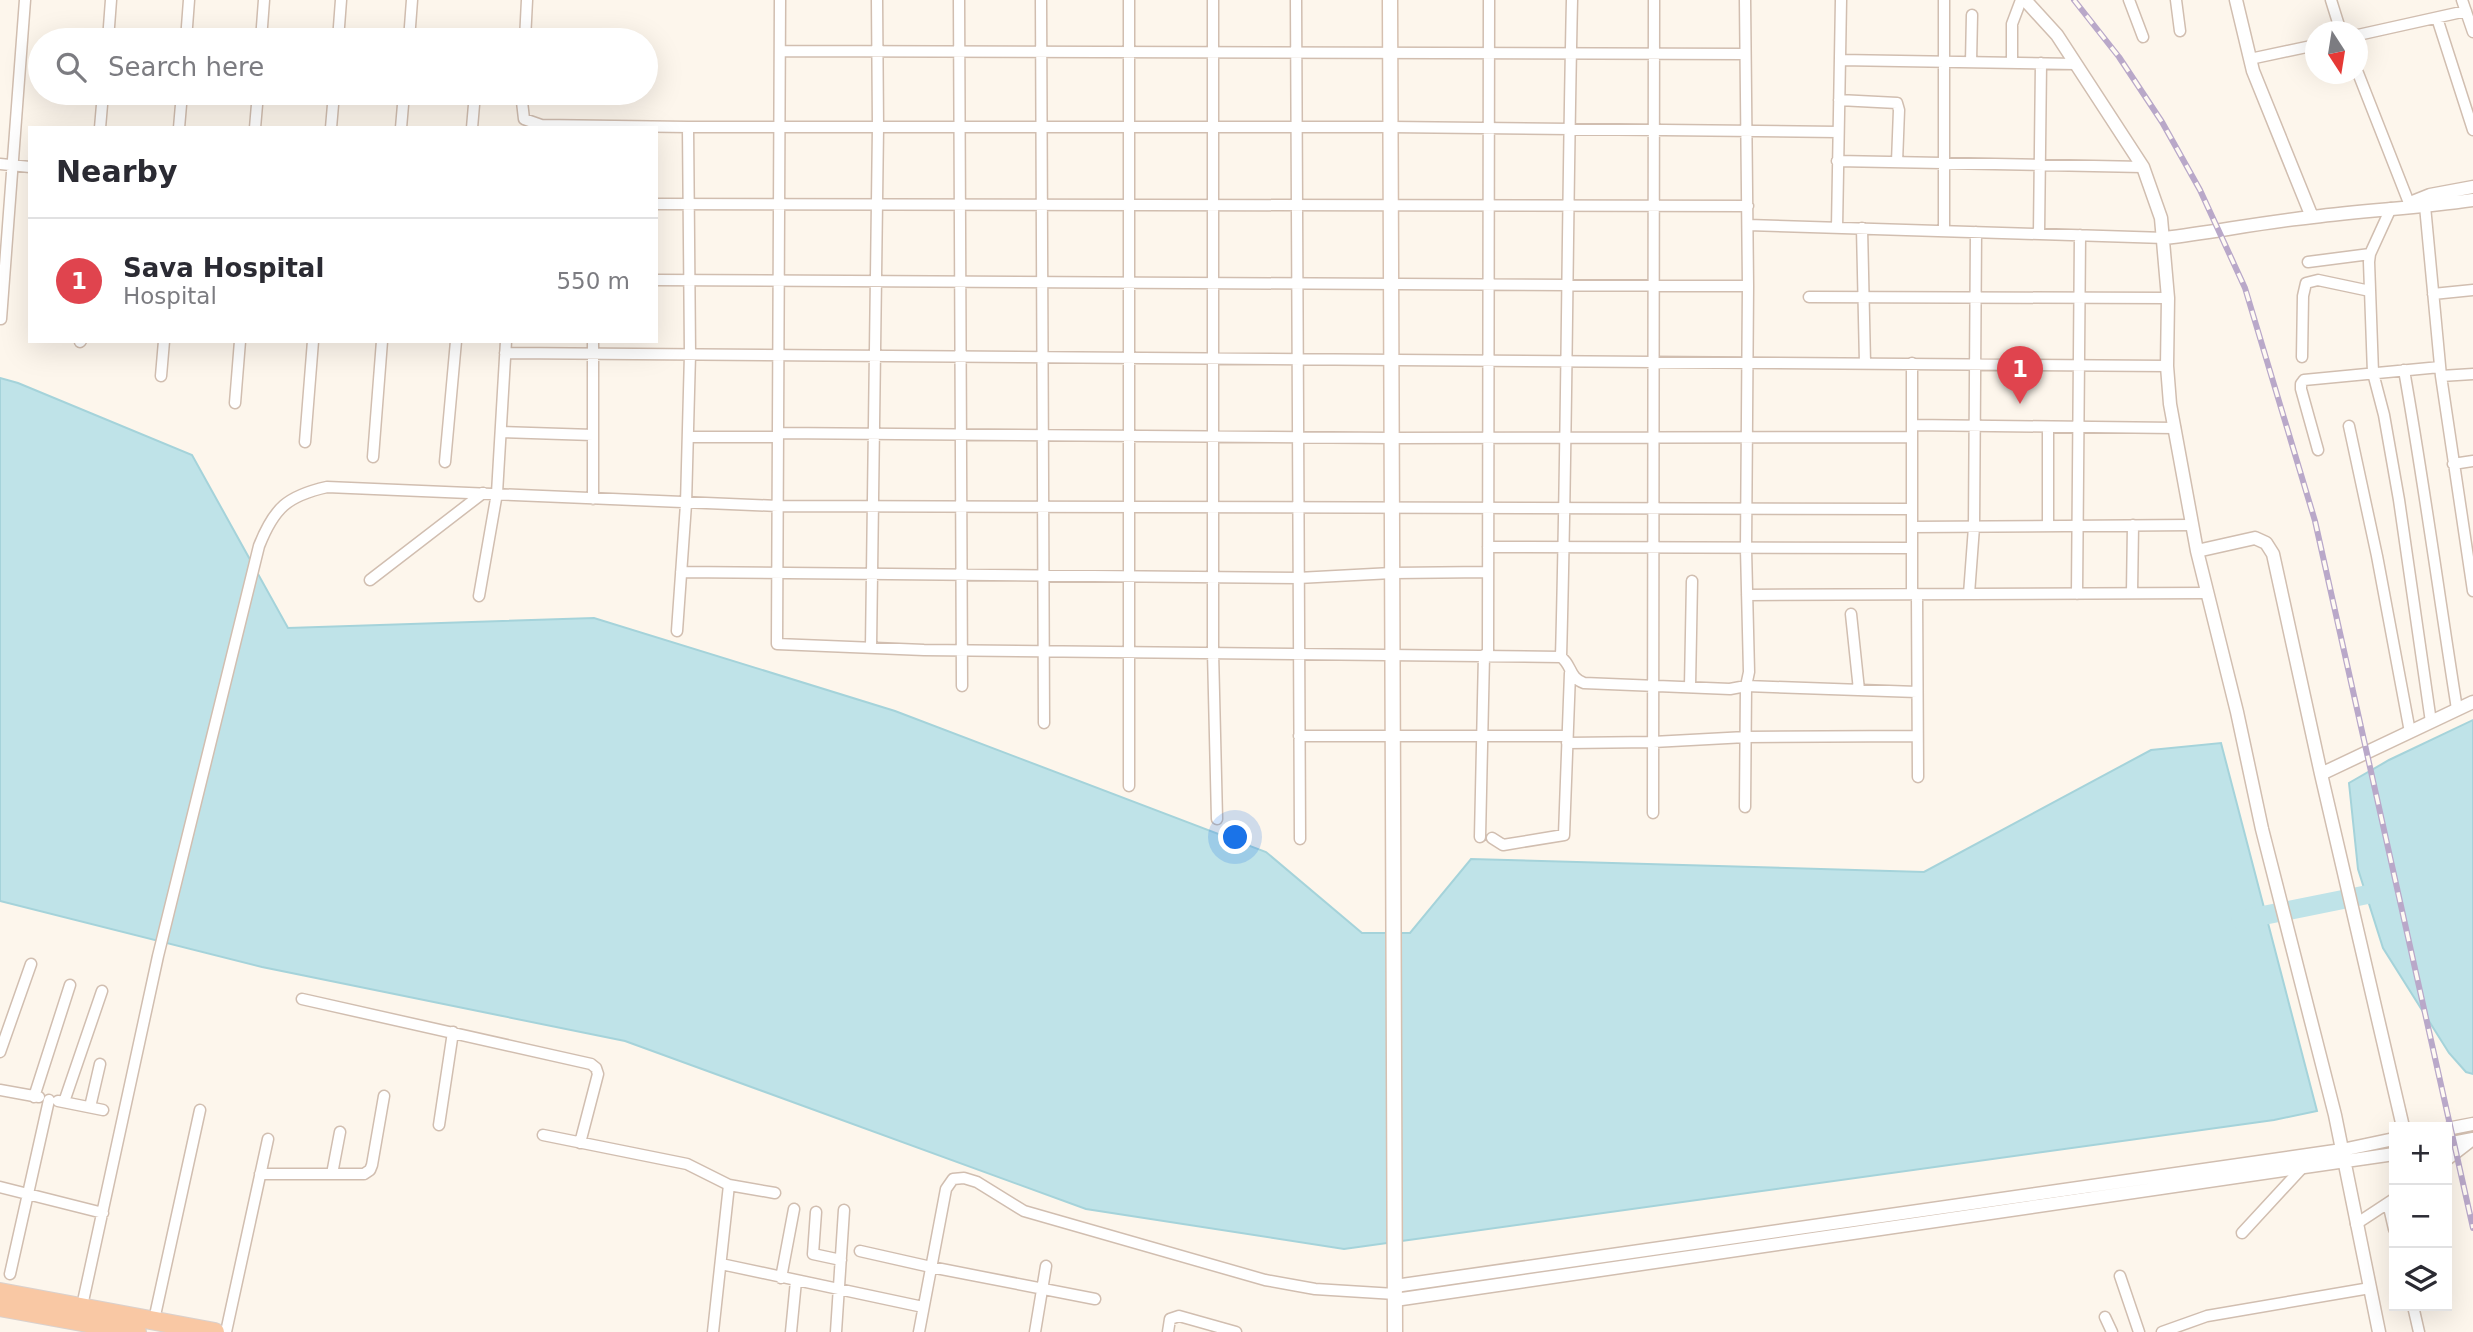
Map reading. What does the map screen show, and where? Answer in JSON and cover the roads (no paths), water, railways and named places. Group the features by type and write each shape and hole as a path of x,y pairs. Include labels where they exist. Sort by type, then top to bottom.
{"highway":[{"path":"0,1292 215,1332"},
{"path":"0,1307 137,1332"}],"main road":[{"path":"1390,0 1393,916 1397,1252 1395,1332"}],"street":[{"path":"1,319 25,0"},
{"path":"109,28 111,0"},
{"path":"187,28 189,0"},
{"path":"262,28 264,0"},
{"path":"339,28 341,0"},
{"path":"410,28 412,0"},
{"path":"526,28 527,0"},
{"path":"780,0 777,644 961,650 1486,655 1561,657 1567,661 1570,673 1564,835 1503,845 1486,837 1482,736 1486,655 1488,572 1489,0"},
{"path":"871,648 878,127 877,0"},
{"path":"958,0 962,687"},
{"path":"1041,0 1044,723"},
{"path":"1129,0 1129,786"},
{"path":"1213,0 1213,652 1217,819"},
{"path":"1296,0 1299,127 1300,839"},
{"path":"1561,657 1572,0"},
{"path":"1653,813 1654,0"},
{"path":"1745,0 1748,206 1748,672 1745,807"},
{"path":"1837,228 1841,0"},
{"path":"1944,0 1944,231"},
{"path":"2012,63 2012,24 2023,0 2057,35 2143,167 2161,218 2165,238 2168,298 2166,366 2197,551 2237,712 2262,829 2335,1115 2379,1332"},
{"path":"2129,0 2143,37"},
{"path":"2176,0 2180,31"},
{"path":"2236,0 2250,59 2312,217"},
{"path":"2331,0 2338,21"},
{"path":"2368,33 2437,18 2464,6 2473,32"},
{"path":"1971,62 1972,15"},
{"path":"2437,18 2473,130"},
{"path":"2250,59 2305,46"},
{"path":"780,51 1745,54"},
{"path":"1840,60 2076,64"},
{"path":"2039,233 2041,64"},
{"path":"2360,84 2399,206"},
{"path":"1839,100 1897,103 1898,162"},
{"path":"100,126 102,105"},
{"path":"179,126 181,105"},
{"path":"255,126 257,105"},
{"path":"331,126 333,105"},
{"path":"401,126 403,105"},
{"path":"472,126 474,105"},
{"path":"522,105 523,124 614,126"},
{"path":"658,127 1391,127 1838,132"},
{"path":"677,631 686,504 690,354 688,127"},
{"path":"1838,161 2143,167"},
{"path":"0,164 28,167"},
{"path":"2431,722 2395,475 2384,415 2372,373 2370,254 2399,206 2430,195 2473,187"},
{"path":"1748,225 2165,238 2399,206 2473,200"},
{"path":"658,204 1748,206"},
{"path":"2424,206 2441,372 2453,464 2470,548 2473,591"},
{"path":"1862,228 1865,363"},
{"path":"1969,594 1974,527 1973,364 1976,232"},
{"path":"2077,594 2080,234"},
{"path":"2308,262 2370,254"},
{"path":"658,280 1748,286"},
{"path":"2301,357 2303,296 2306,283 2318,280 2370,291"},
{"path":"2433,293 2473,289"},
{"path":"1809,298 2168,298"},
{"path":"161,376 164,343"},
{"path":"236,403 240,343"},
{"path":"305,442 313,343"},
{"path":"373,457 382,343"},
{"path":"445,462 456,343"},
{"path":"593,343 593,499"},
{"path":"479,596 497,493 506,347 539,347 593,354 2166,366"},
{"path":"1912,363 1912,548 1918,777"},
{"path":"2404,370 2424,481 2439,600 2457,709"},
{"path":"2318,450 2301,384 2308,379 2404,370 2473,374"},
{"path":"688,437 874,433 1747,438 1974,426 2175,428"},
{"path":"2349,426 2410,732"},
{"path":"2048,427 2048,526"},
{"path":"501,432 593,435"},
{"path":"2453,464 2473,461"},
{"path":"82,1306 158,956 259,546 268,523 279,508 308,491 327,486 686,504 1043,509 1912,509"},
{"path":"370,580 483,493"},
{"path":"2132,593 2133,525"},
{"path":"1912,527 2192,525"},
{"path":"2197,551 2255,538 2266,543 2273,554 2320,774 2402,1122"},
{"path":"1488,547 1912,548"},
{"path":"681,572 872,576 1298,578 1488,572"},
{"path":"1690,686 1692,580"},
{"path":"1747,595 2207,593"},
{"path":"1851,614 1859,690"},
{"path":"1570,673 1576,681 1584,683 1917,692"},
{"path":"2320,774 2473,702"},
{"path":"1299,736 1482,736 1653,742 1746,737 1917,736"},
{"path":"0,1052 31,964"},
{"path":"34,1097 70,985"},
{"path":"64,1102 102,990"},
{"path":"302,999 584,1061 596,1068 598,1074 580,1143"},
{"path":"439,1125 453,1032"},
{"path":"90,1107 100,1065"},
{"path":"0,1090 103,1110"},
{"path":"260,1174 364,1174 370,1170 384,1096"},
{"path":"10,1273 49,1100"},
{"path":"155,1320 200,1110"},
{"path":"2452,1128 2473,1124"},
{"path":"332,1174 340,1132"},
{"path":"543,1135 687,1164 729,1185 775,1193"},
{"path":"226,1332 268,1139"},
{"path":"2452,1143 2473,1139"},
{"path":"2452,1156 2473,1139"},
{"path":"2087,1193 2302,1168 2389,1141"},
{"path":"919,1332 946,1189 953,1179 964,1178 977,1182 1024,1211 1265,1280 1315,1289 1395,1293 2343,1156 2389,1154"},
{"path":"2242,1233 2302,1168"},
{"path":"713,1332 729,1185"},
{"path":"0,1186 103,1213"},
{"path":"2356,1224 2389,1202"},
{"path":"781,1278 794,1209"},
{"path":"836,1332 844,1210"},
{"path":"816,1212 813,1254 841,1259"},
{"path":"860,1251 931,1268 1095,1299"},
{"path":"720,1264 923,1307"},
{"path":"1035,1332 1046,1266"},
{"path":"2120,1276 2139,1332"},
{"path":"791,1332 796,1281"},
{"path":"2162,1332 2207,1316 2370,1288"},
{"path":"2414,1311 2419,1332"},
{"path":"1168,1332 1170,1319 1179,1316 1237,1332"},
{"path":"2105,1317 2112,1332"}],"water":[{"path":"0,378 192,455 288,628 594,618 895,711 1266,852 1362,933 1410,933 1471,859 1924,872 2151,750 2221,743 2317,1111 2274,1120 1344,1249 1086,1209 625,1041 262,967 0,901"},
{"path":"2473,720 2473,1074 2466,1072 2449,1053 2383,948 2358,869 2349,783 2389,760"}],"waterway":[{"path":"2241,920 2390,890"}],"railway":[{"path":"2074,0 2119,57 2162,122 2200,190 2245,288 2315,521 2473,1228"}],"place":[{"name":"Sava Hospital","path":"2020,404"}]}
